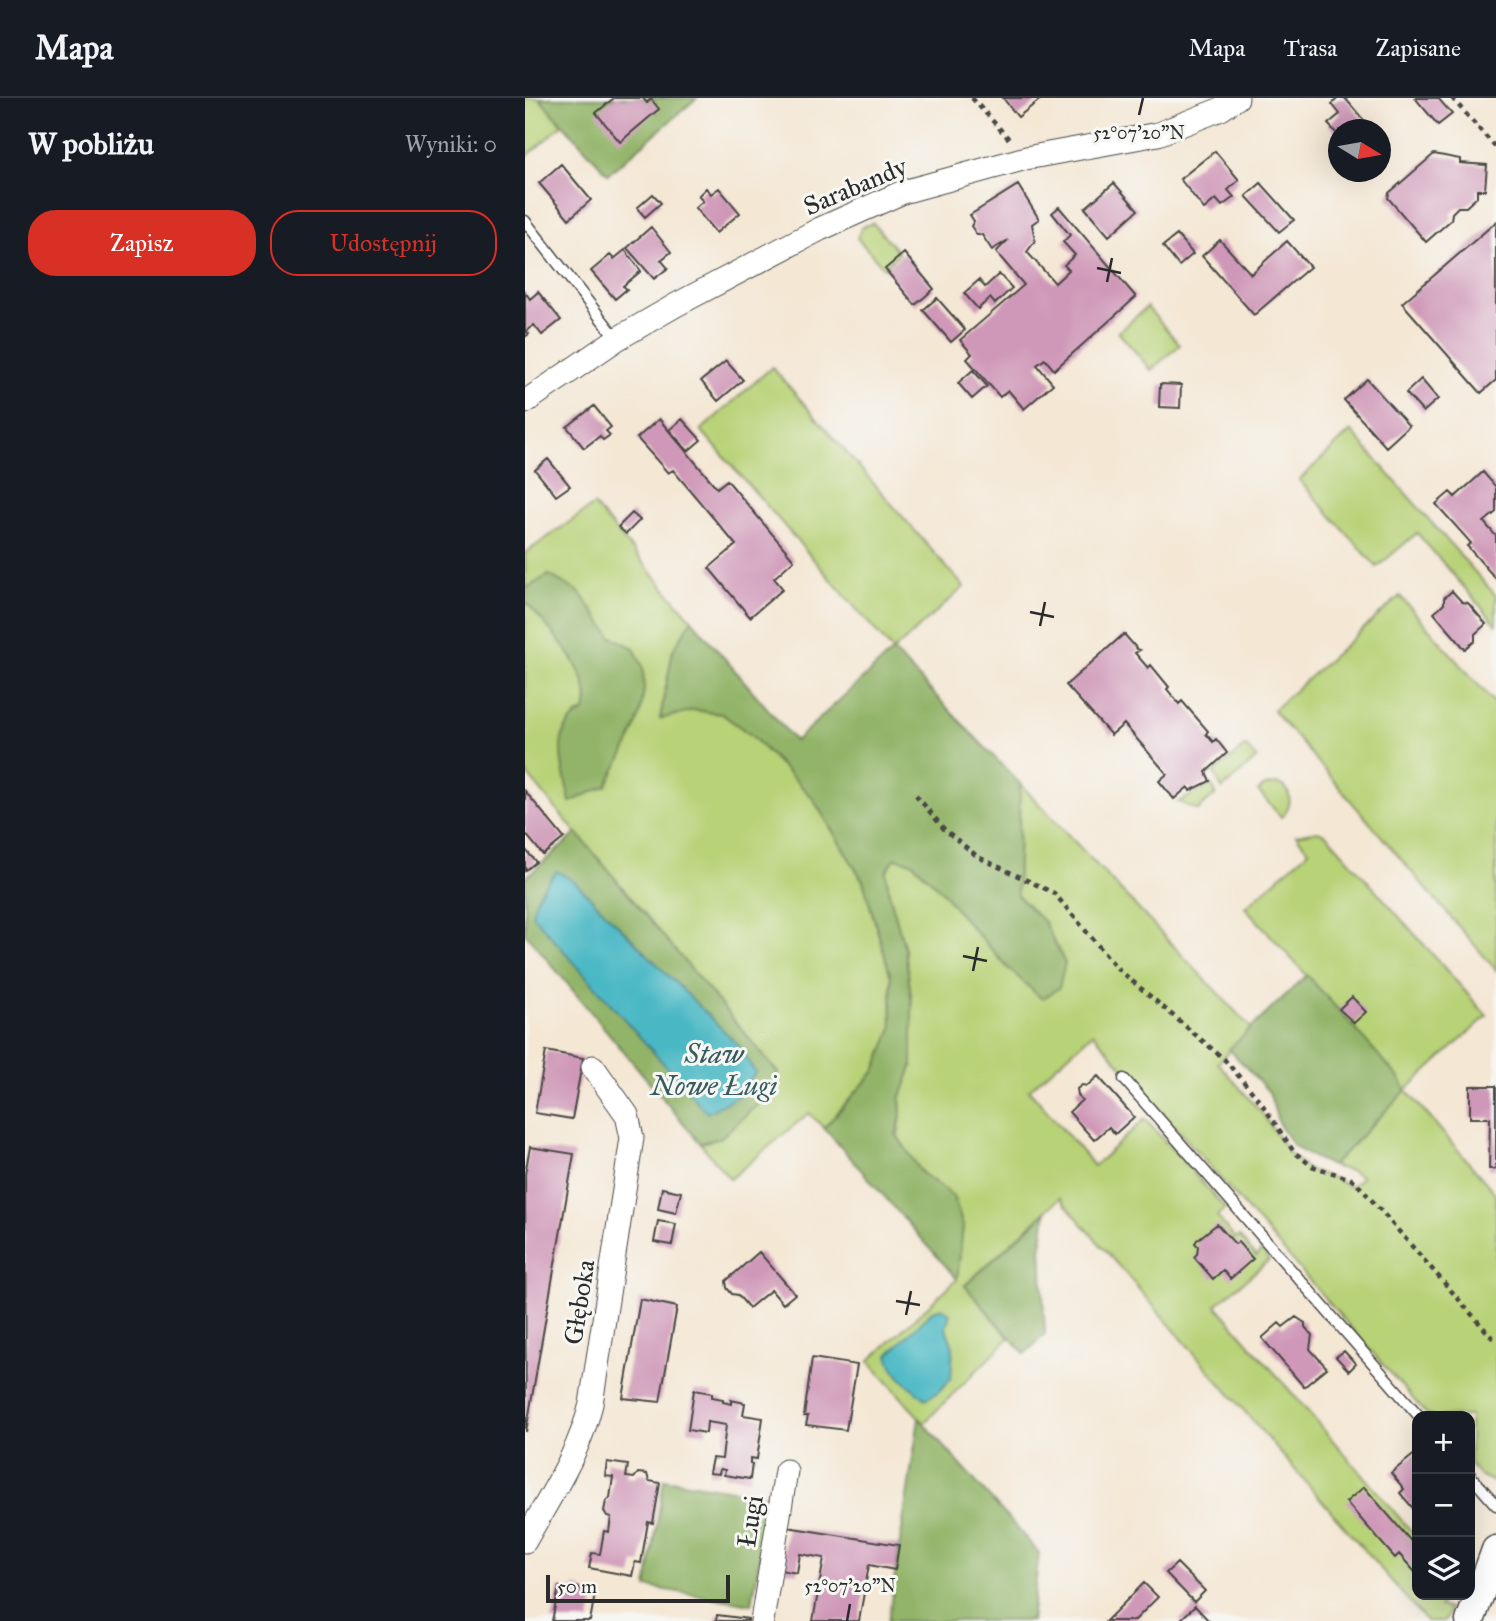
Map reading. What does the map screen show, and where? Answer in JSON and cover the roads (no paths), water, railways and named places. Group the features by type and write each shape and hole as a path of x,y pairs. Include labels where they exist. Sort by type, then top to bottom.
{"street":[{"name":"Sarabandy","path":"525,402 617,339 676,305 820,229 903,192 1026,158 1158,134 1221,109 1237,98"},
{"name":"Głęboka","path":"525,1541 575,1453 586,1426 632,1138 627,1115 593,1067"},
{"name":"Ługi","path":"762,1621 786,1471"},
{"path":"1470,1621 1496,1550"}],"lane":[{"path":"525,221 617,339"},
{"path":"1125,1079 1415,1411"},
{"path":"1475,1481 1496,1505"}],"water":[{"name":"Staw Nowe Ługi","path":"557,871 575,882 741,1048 755,1073 738,1096 707,1113 532,915 541,891"},
{"path":"942,1308 950,1313 946,1328 953,1347 951,1379 926,1399 898,1375 888,1355 932,1311"}]}
